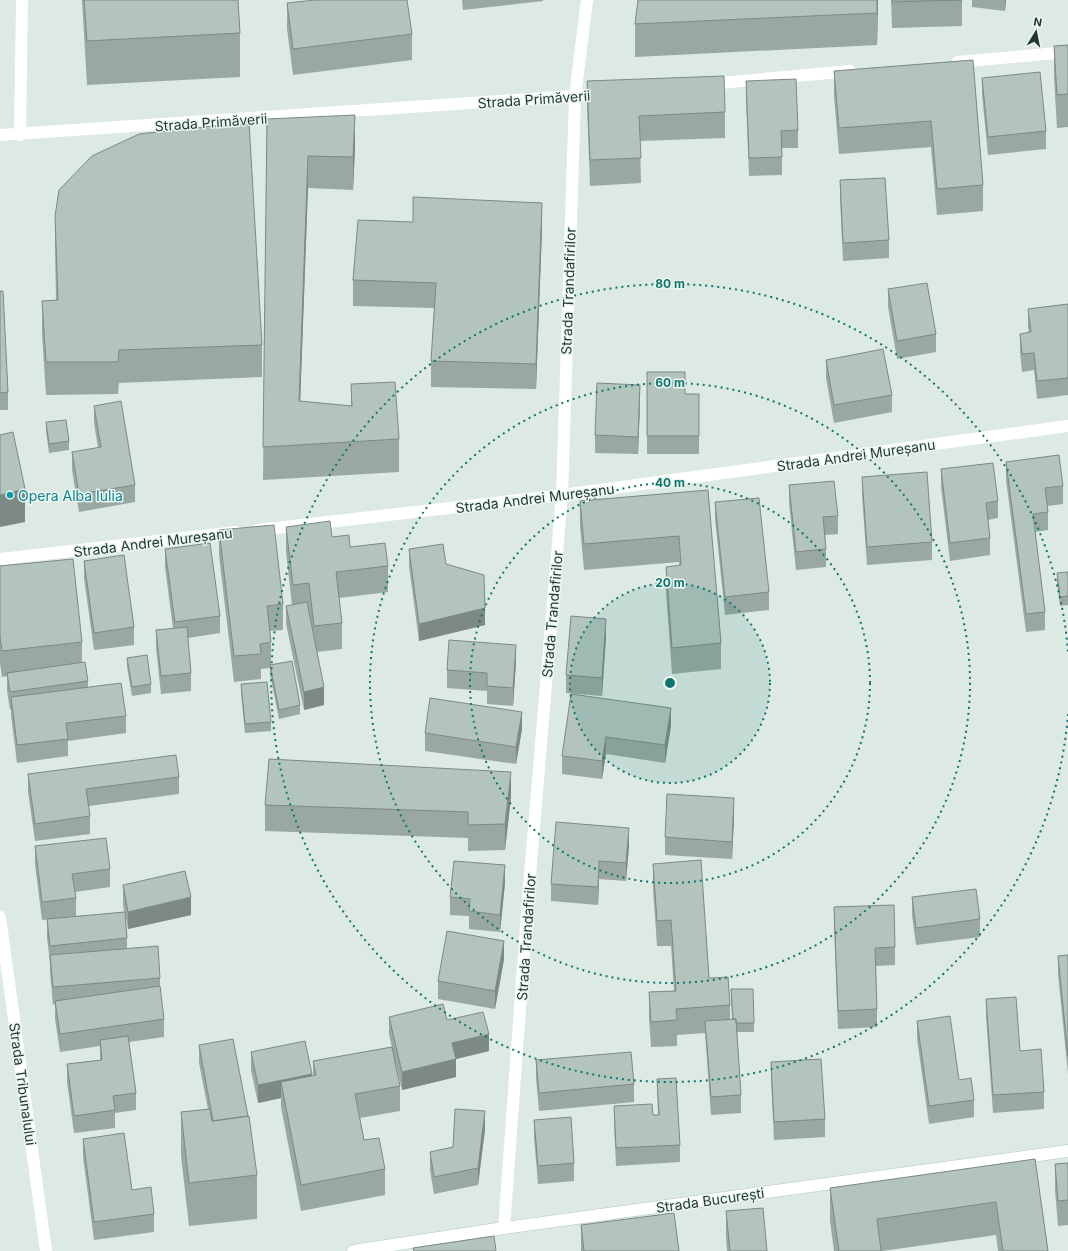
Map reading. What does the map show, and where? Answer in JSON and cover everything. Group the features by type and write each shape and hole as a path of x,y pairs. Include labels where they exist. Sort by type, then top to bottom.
{"street":[{"path":"20,135 22,0"},
{"name":"Strada Trandafirilor","path":"504,1228 529,890 562,495 575,96 588,0"},
{"path":"949,62 1068,52"},
{"path":"694,86 861,70"},
{"name":"Strada Primăverii","path":"0,135 20,135 615,93"},
{"name":"Strada Andrei Mureșanu","path":"0,559 562,495 1068,426"},
{"name":"Strada Tribunalului","path":"0,918 46,1251"},
{"name":"Strada București","path":"353,1251 504,1228 1068,1151"}],"building":[{"path":"84,0 238,0 240,33 87,41"},
{"path":"315,0 407,0 412,34 293,49 287,3"},
{"path":"638,0 877,0 877,13 635,24"},
{"path":"892,0 962,0 892,2"},
{"path":"1068,45 1068,94 1057,95 1054,46"},
{"path":"973,60 983,185 937,189 931,121 839,128 834,71"},
{"path":"1040,72 1046,131 988,137 982,78"},
{"path":"724,76 725,112 639,116 641,158 590,160 587,81"},
{"path":"796,79 798,130 781,131 782,157 749,158 746,81"},
{"path":"355,115 353,157 308,156 299,401 352,406 351,384 395,382 399,439 263,447 267,119"},
{"path":"249,122 262,345 119,350 118,362 46,362 42,301 58,300 55,216 59,190 92,156 139,134"},
{"path":"885,178 889,240 843,243 840,180"},
{"path":"413,197 542,203 536,364 431,361 436,283 353,280 358,220 413,222"},
{"path":"927,283 936,334 897,341 888,289"},
{"path":"0,291 3,291 8,392 0,393"},
{"path":"1068,304 1068,378 1037,381 1034,353 1022,354 1020,334 1031,332 1028,309"},
{"path":"883,349 892,395 834,405 826,360"},
{"path":"647,372 685,372 685,394 699,394 699,436 647,436"},
{"path":"597,383 640,385 638,437 595,435"},
{"path":"121,401 135,485 79,494 72,452 101,447 94,406"},
{"path":"66,420 69,441 49,444 46,422"},
{"path":"13,432 25,489 0,495 0,435"},
{"path":"1059,455 1063,486 1045,488 1048,512 1033,514 1045,612 1026,614 1006,462"},
{"path":"993,463 998,501 986,503 990,538 950,543 941,469"},
{"path":"927,472 932,542 867,547 862,477"},
{"path":"834,481 838,516 823,517 826,549 796,552 789,485"},
{"path":"708,490 721,643 672,648 666,567 681,565 679,536 584,544 580,501"},
{"path":"759,498 769,592 725,597 715,502"},
{"path":"330,521 332,537 349,535 350,547 385,543 388,566 336,572 342,623 314,626 309,583 293,585 286,527"},
{"path":"274,525 283,604 267,606 271,642 260,644 261,654 234,656 219,530"},
{"path":"210,543 220,616 175,622 165,549"},
{"path":"443,544 446,564 484,575 485,608 419,624 409,549"},
{"path":"124,555 134,627 94,633 84,561"},
{"path":"73,559 82,642 2,651 0,637 0,566"},
{"path":"1068,572 1068,596 1060,597 1057,573"},
{"path":"307,602 324,687 304,692 286,606"},
{"path":"571,616 606,619 602,678 566,675"},
{"path":"187,627 191,673 161,676 156,630"},
{"path":"449,640 516,645 513,688 487,686 487,673 447,670"},
{"path":"147,655 151,684 132,687 127,658"},
{"path":"292,661 300,705 279,710 270,665"},
{"path":"85,662 88,681 10,692 7,673"},
{"path":"267,682 271,722 245,724 241,684"},
{"path":"121,683 126,716 66,723 68,739 17,745 11,697"},
{"path":"571,694 671,708 665,745 606,737 602,761 562,756"},
{"path":"430,698 522,712 516,747 425,733"},
{"path":"176,755 179,777 86,789 90,816 35,824 28,774"},
{"path":"269,759 511,772 505,824 468,825 468,812 265,805"},
{"path":"667,794 734,798 732,842 665,837"},
{"path":"556,822 629,828 626,863 599,861 598,887 551,884"},
{"path":"106,838 110,869 72,874 76,898 42,902 35,846"},
{"path":"701,860 709,978 728,977 730,1005 676,1009 677,1020 651,1022 649,992 676,991 671,920 657,921 653,864"},
{"path":"454,861 505,865 500,915 469,911 470,899 450,897"},
{"path":"185,871 191,897 128,912 123,885"},
{"path":"976,889 980,919 916,928 912,897"},
{"path":"894,905 895,947 875,948 877,1009 838,1011 834,907"},
{"path":"125,912 127,938 50,946 47,919"},
{"path":"447,931 504,941 495,991 438,981"},
{"path":"158,946 160,978 53,987 50,955"},
{"path":"1068,955 1068,1056 1058,956"},
{"path":"160,986 164,1019 60,1034 55,1001"},
{"path":"731,989 753,989 754,1023 736,1023 736,1019 733,1019"},
{"path":"1016,997 1020,1051 1041,1049 1044,1092 993,1095 986,999"},
{"path":"443,1004 447,1020 483,1012 489,1034 452,1043 456,1059 402,1072 389,1017"},
{"path":"950,1016 959,1080 971,1078 974,1100 929,1106 917,1021"},
{"path":"736,1019 741,1095 711,1097 705,1021"},
{"path":"128,1036 136,1093 113,1096 115,1110 74,1116 67,1064 102,1060 100,1040"},
{"path":"233,1039 248,1116 213,1121 199,1045"},
{"path":"305,1041 312,1074 258,1085 251,1052"},
{"path":"392,1047 400,1086 355,1094 364,1140 379,1138 385,1169 301,1185 281,1082 316,1075 313,1061"},
{"path":"631,1052 634,1084 539,1093 536,1060"},
{"path":"821,1059 825,1119 774,1122 771,1062"},
{"path":"676,1078 680,1145 616,1148 614,1106 652,1104 653,1115 659,1115 657,1079"},
{"path":"210,1109 212,1121 249,1116 257,1175 189,1183 181,1112"},
{"path":"455,1109 485,1111 478,1168 434,1177 430,1152 453,1147"},
{"path":"571,1117 574,1163 538,1166 534,1120"},
{"path":"124,1133 132,1190 151,1187 154,1214 94,1222 83,1139"},
{"path":"1035,1159 1048,1251 1003,1251 996,1202 877,1219 881,1251 839,1251 830,1188"},
{"path":"1068,1163 1068,1200 1058,1201 1055,1164"},
{"path":"763,1208 767,1251 730,1251 726,1211"},
{"path":"674,1213 679,1251 584,1251 581,1225"},
{"path":"494,1236 496,1251 414,1251 413,1248"}],"place":[{"name":"Opera Alba Iulia","path":"10,495"}]}
